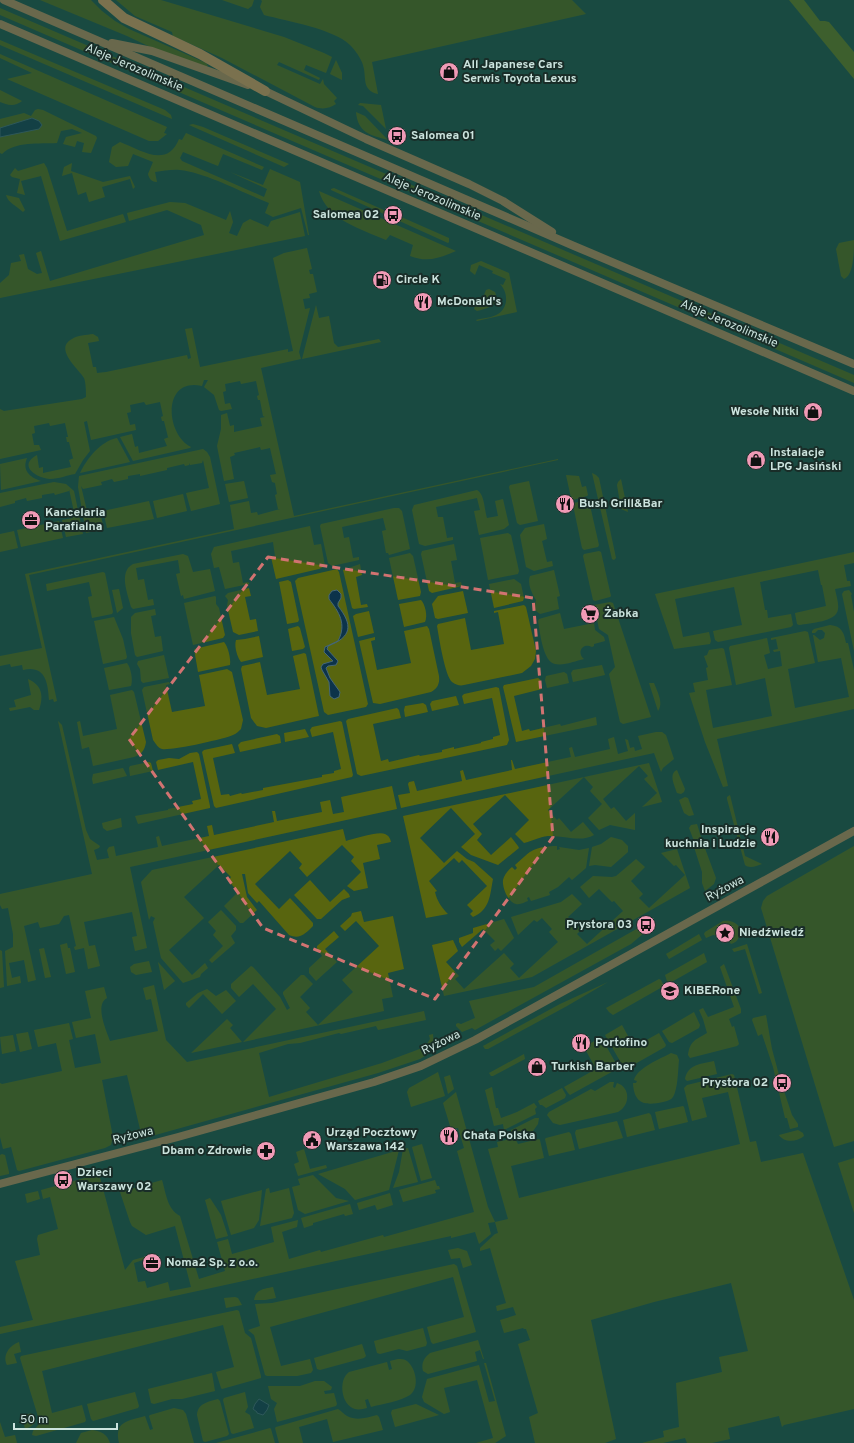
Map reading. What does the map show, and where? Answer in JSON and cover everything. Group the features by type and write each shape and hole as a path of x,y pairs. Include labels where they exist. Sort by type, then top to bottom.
{"main road":[{"name":"Aleje Jerozolimskie","path":"4,0 574,246 854,364"},
{"path":"103,0 124,18 200,54 265,91 503,201 574,246"},
{"name":"Aleje Jerozolimskie","path":"0,24 854,391"},
{"path":"97,40 152,51 265,91"},
{"name":"Ryżowa","path":"0,1184 178,1137 359,1086 421,1066 475,1040 854,831"}],"highlighted area":[{"path":"268,557 533,598 553,837 435,999 263,928 129,739"}],"green space":[{"path":"40,0 91,0 115,21 129,29 206,63 208,66 206,67 163,53 127,36"},
{"path":"116,0 161,0 284,37 324,53 332,57 326,73 306,65 304,70 320,78 319,80 279,62 277,65 320,84 323,79 324,84 337,98 334,101 336,104 326,108 315,107 222,58 173,36 172,32 135,16"},
{"path":"222,0 254,0 252,6 248,9"},
{"path":"261,0 572,0 586,14 372,62 378,94 369,90 366,83 362,62 358,54 343,39 322,30 264,15 260,7"},
{"path":"789,0 804,0 820,21 829,22 854,52 854,79"},
{"path":"0,8 854,375 854,383 0,15"},
{"path":"0,40 165,110 171,115 172,119 0,45"},
{"path":"0,54 167,127 164,133 167,134 158,141 149,141 7,79 32,73 0,58"},
{"path":"336,60 342,73 342,80 330,74"},
{"path":"0,90 22,101 11,105 0,102"},
{"path":"360,103 381,105 386,129 363,106 358,105"},
{"path":"35,110 43,110 96,136 97,138 91,153 82,152 84,143 77,141 75,147 63,144 66,137 82,133 72,129 61,131 57,143 20,145 7,150 2,154 0,153 0,119 24,113 31,116"},
{"path":"356,112 365,116 388,140 370,134 362,129 359,125"},
{"path":"193,124 289,164 284,167 189,125"},
{"path":"186,133 264,167 262,170 223,154 218,166 183,152 180,158 182,161 264,197 267,189 230,172 263,185 270,169 300,182 309,235 301,208 273,217 265,213 269,203 202,175 191,172 168,170 155,172 157,182 155,182 151,180 148,174 153,162 133,154 128,166 116,167 109,162 112,147 120,142 153,155 161,155 168,153 174,148 179,139 182,140"},
{"path":"44,163 47,168 67,231 123,214 126,222 60,241 41,176 21,181 25,195 17,193 20,179 10,175 15,168 18,171"},
{"path":"72,163 71,171 103,182 130,176 135,187 133,189 130,179 102,187 105,197 89,202 86,192 78,195 72,173 62,176 64,167"},
{"path":"334,188 386,211 385,214 398,219 399,216 449,238 449,242 448,243 331,190"},
{"path":"319,191 456,251 433,259 422,259 410,256 413,245 390,235 386,240 346,222 329,209 323,201"},
{"path":"6,195 19,198 25,210 23,212 7,198"},
{"path":"170,202 185,203 226,220 230,211 233,222 229,233 237,236 243,223 250,219 268,227 271,221 300,212 305,236 0,298 0,283 9,275 11,263 21,261 19,255 24,254 28,269 37,274 42,273 36,253 41,251 50,281 204,235 201,225 167,210 129,221 127,213"},
{"path":"854,240 852,268 850,273 844,279 841,276 836,249 839,243"},
{"path":"307,248 312,269 309,270 310,274 313,274 317,292 309,294 310,298 303,299 305,309 310,308 299,352 301,359 261,368 294,516 558,460 29,575 57,701 54,702 53,699 49,700 48,687 44,676 41,673 30,669 23,670 22,665 11,667 10,664 0,666 0,656 42,648 25,574 234,529 230,505 249,501 251,513 257,512 258,515 280,509 278,509 275,495 277,494 275,483 272,482 270,475 276,474 270,448 261,450 260,447 234,453 235,455 230,457 234,479 224,481 217,446 221,429 221,415 227,413 230,426 234,425 234,432 262,426 260,418 265,417 263,416 260,400 258,400 257,396 259,395 256,381 241,384 240,381 225,384 226,391 223,392 225,404 230,403 232,409 221,411 219,410 214,395 204,387 208,380 204,380 202,386 189,386 180,390 174,398 172,408 173,420 176,431 182,440 191,447 190,448 133,461 120,437 132,434 135,447 138,446 139,453 167,446 164,439 169,437 164,421 162,421 161,417 163,416 160,402 146,405 144,402 130,405 131,412 127,413 130,425 135,424 136,430 91,440 87,421 84,422 90,451 75,474 53,479 35,474 31,471 29,463 31,459 37,455 39,468 43,467 43,473 71,467 69,460 74,458 69,442 67,442 66,437 68,437 65,423 50,426 49,423 34,426 35,433 32,434 34,445 39,445 41,450 0,459 0,409 4,411 82,399 86,397 86,385 84,378 69,359 65,348 67,343 79,336 93,334 98,337 99,341 88,343 93,367 96,367 97,373 187,355 188,359 191,358 185,329 192,328 200,367 288,349 288,352 293,351 273,258 284,253"},
{"path":"481,261 509,273 517,312 476,320 498,314 502,311 506,304 505,291 500,284 503,285 506,279 479,265 475,275 470,271 471,265"},
{"path":"489,289 495,292 495,303 492,306 477,311 474,309 475,306 482,300 486,290"},
{"path":"316,305 319,318 329,316 334,343 338,347 379,339 381,342 302,359"},
{"path":"117,438 130,462 80,473 86,462 100,446"},
{"path":"203,449 210,457 220,504 191,511 186,493 209,488 203,460 202,463 190,465 189,463 189,465 185,466 184,464 167,468 167,470 140,476 140,474 128,476 128,479 114,482 112,479 101,482 102,485 83,489 81,486 88,515 100,512 104,529 86,533 78,487 79,476"},
{"path":"27,458 25,466 26,469 30,475 41,481 1,490 0,464"},
{"path":"592,473 599,478 616,558 614,560 612,559"},
{"path":"566,475 579,476 582,487 586,486 588,495 573,500 571,498"},
{"path":"621,479 628,512 621,509 617,485"},
{"path":"244,481 248,498 229,502 225,484"},
{"path":"529,481 538,521 520,525 517,523 509,487 510,485"},
{"path":"54,482 66,484 74,491 83,534 66,537 62,520 73,518 72,512 74,512 69,489 69,491 55,495 54,493 42,495 42,498 27,501 26,498 0,507 0,493"},
{"path":"477,490 482,495 487,518 498,516 495,501 503,499 509,525 504,529 479,535 474,511 480,510 477,498 436,507 438,517 443,517 447,538 453,537 453,540 425,546 419,544 412,510 414,505"},
{"path":"183,494 187,511 157,518 153,501"},
{"path":"588,500 599,545 598,547 584,550 582,548 573,505 574,503"},
{"path":"149,501 154,519 107,528 103,511"},
{"path":"399,508 402,511 410,549 389,555 386,553 382,531 386,530 383,518 342,527 344,538 349,537 353,558 359,557 359,560 332,566 328,563 320,526 321,524"},
{"path":"59,521 63,538 21,547 17,530"},
{"path":"544,524 547,539 542,541 547,562 552,561 553,566 534,571 526,567 520,535 525,528"},
{"path":"310,526 314,545 321,544 325,566 319,569 276,579 271,557 275,556 273,542 231,551 233,563 239,562 243,583 248,582 249,584 225,589 219,567 214,568 211,554 214,547"},
{"path":"14,531 18,548 0,552 0,534"},
{"path":"508,533 511,535 519,571 518,574 488,580 480,538"},
{"path":"454,544 457,560 451,561 455,583 461,582 462,586 432,593 429,591 421,554 422,551"},
{"path":"599,551 601,552 611,596 595,601 593,600 583,556 584,554"},
{"path":"854,552 854,563 844,565 847,581 850,581 851,586 835,589 838,609 833,617 822,621 799,625 797,624 795,613 826,606 818,570 760,582 768,618 791,614 793,625 791,627 718,642 715,640 713,631 742,625 734,587 675,599 683,637 709,632 711,641 710,644 674,649 655,594"},
{"path":"410,553 413,556 421,592 420,596 398,600 389,558"},
{"path":"183,554 188,556 193,572 210,569 215,591 184,599 183,595 181,596 176,574 180,573 178,560 136,568 138,580 144,579 148,600 153,599 154,605 133,609 131,607 125,584 126,572 128,568 133,564"},
{"path":"360,564 362,575 356,577 361,605 367,604 368,607 354,609 352,608 343,570"},
{"path":"337,569 339,572 368,704 366,707 328,715 324,712 295,581 298,578"},
{"path":"554,570 560,596 557,597 559,609 540,614 535,610 536,600 532,592 529,579 530,576"},
{"path":"103,572 105,573 113,612 112,614 92,618 88,597 92,596 89,582 47,591 46,584"},
{"path":"514,579 521,584 524,598 523,601 494,608 489,584"},
{"path":"288,580 291,582 299,620 298,622 287,624 279,582"},
{"path":"249,588 251,596 245,597 250,620 256,619 258,631 239,635 233,632 227,606 228,600 225,596 228,593"},
{"path":"119,589 123,608 117,613 112,590"},
{"path":"849,590 852,594 854,612 854,651 842,594 844,591"},
{"path":"463,591 468,613 438,619 435,618 432,604 438,596"},
{"path":"215,596 225,635 223,638 193,645 184,603"},
{"path":"421,600 426,610 425,622 404,627 399,604"},
{"path":"610,602 613,603 651,717 623,724 620,722 609,674 615,667 608,635 599,629 594,605"},
{"path":"524,605 526,607 536,651 535,659 531,666 522,673 464,685 458,685 452,682 449,678 443,656 437,626 438,624 465,618 471,650 504,644 498,612 494,613 494,611"},
{"path":"155,609 156,615 151,616 155,637 161,636 163,651 137,657 135,655 131,633 131,617 135,613"},
{"path":"369,611 374,633 358,637 353,616"},
{"path":"560,613 564,629 594,623 595,630 604,637 605,641 594,644 592,647 583,647 581,653 584,659 562,664 555,664 551,662 543,646 538,621 539,619"},
{"path":"114,617 123,639 127,657 126,659 103,664 94,621"},
{"path":"830,625 840,628 846,643 848,643 854,670 854,709 717,739 728,786 723,787 705,742 689,693 695,692 693,683 708,680 706,668 708,667 704,656 707,655 709,650 724,649 732,685 706,690 713,728 772,716 765,678 736,685 729,648 730,646 767,638 770,653 764,655 768,669 782,666 780,651 774,652 773,650 778,649 776,639 771,640 771,638 805,631 808,632 815,663 788,669 795,708 849,697 841,658 818,662 813,635 820,640 824,638 825,633 822,630 818,630 815,633 812,633 812,631 814,629"},
{"path":"298,626 300,628 305,647 303,649 292,651 288,629"},
{"path":"427,626 429,629 439,676 439,681 436,688 431,692 380,704 373,703 359,641 375,637 375,640 371,641 377,670 411,663 404,631"},
{"path":"259,636 263,657 241,662 236,651 236,640"},
{"path":"224,642 229,653 230,665 198,672 194,649"},
{"path":"304,653 306,654 319,716 266,728 257,726 251,718 241,669 242,666 260,662 267,695 300,689 293,656"},
{"path":"164,655 169,678 143,683 141,681 140,669 137,664 138,661"},
{"path":"127,663 130,668 132,681 131,686 109,690 104,668"},
{"path":"602,665 605,675 573,682 571,673 573,670"},
{"path":"227,669 232,672 243,720 241,729 228,737 198,744 167,749 158,747 153,740 142,690 144,687 169,682 170,684 166,685 172,712 205,706 199,675"},
{"path":"564,672 567,674 569,683 547,688 545,680 546,676"},
{"path":"538,678 541,680 542,689 514,696 522,731 529,729 530,731 560,724 561,726 596,717 597,725 516,742 503,687 504,685"},
{"path":"28,679 36,684 41,692 41,705 39,710 34,710 30,707 10,711 9,708 16,707 14,700 31,695"},
{"path":"649,683 654,683 659,697 660,708 658,711"},
{"path":"496,687 499,688 509,740 507,745 361,776 357,774 346,721 348,719 397,708 399,710 401,718 373,724 381,761 388,759 389,762 419,755 442,752 442,750 454,747 454,749 481,743 500,735 492,698 464,704 462,696 464,694"},
{"path":"132,690 134,692 146,742 144,750 139,755 134,757 93,766 89,747 82,749 77,722 80,721 83,736 117,729 110,695"},
{"path":"456,696 459,705 432,711 430,704 432,701"},
{"path":"423,703 426,705 428,712 405,717 405,706"},
{"path":"58,721 62,725 86,830 90,839 100,846 94,850 97,860 109,858 107,850 109,847 114,846 116,856 158,847 156,837 159,836 162,846 209,836 207,826 212,825 214,835 274,822 272,811 275,811 277,821 322,812 320,802 330,800 333,814 344,812 341,797 392,786 397,809 130,867 147,948 135,951 132,937 137,936 132,912 84,922 89,946 95,945 100,966 88,969 84,948 75,950 74,947 76,946 69,915 64,916 59,924 40,928 38,922 24,926 36,980 28,982 24,960 9,963 12,978 20,976 21,983 7,986 5,951 13,947 13,934 8,908 2,909 0,905 0,894 92,874"},
{"path":"340,721 342,722 353,775 352,777 216,808 214,806 202,752 204,750 232,744 235,753 213,758 221,795 229,794 230,796 263,790 263,788 322,777 322,775 334,773 334,771 341,769 333,732 312,737 310,730 312,727"},
{"path":"305,729 309,737 285,742 284,733"},
{"path":"662,732 666,735 674,759 663,768 661,772 654,753 401,808 398,795 410,793 409,782 414,781 417,791 462,781 460,771 463,770 466,780 512,770 511,760 515,769 571,757 569,748 572,747 575,757 610,749 608,739 614,737 618,754 628,751 625,739 628,740 630,748 634,747 635,751 642,749 638,736"},
{"path":"277,734 280,736 281,743 240,752 238,745 241,742"},
{"path":"197,752 199,754 210,808 138,824 135,816 193,804 192,801 201,799 193,762 158,770 156,762 158,760 169,758 179,759 190,753"},
{"path":"149,762 151,763 153,771 130,776 130,766"},
{"path":"649,763 662,802 642,807 657,793 644,779 648,776 639,766 603,799 611,809 614,807 626,821 635,813 635,830 610,825 599,830 588,818 602,804 590,791 593,787 584,777"},
{"path":"123,768 127,776 93,784 93,774"},
{"path":"677,770 685,789 681,794 677,793 673,780 673,774"},
{"path":"584,777 548,810 557,820 559,818 571,832 583,822 594,835 578,839 548,836 524,843 515,834 529,820 505,795 473,824 482,834 477,840 491,855 511,837 518,846 519,848 498,865 471,855 461,847 475,834 451,808 420,838 444,863 457,851 467,859 474,862 493,879 490,896 483,910 473,917 470,914 473,911 467,905 487,886 462,860 459,863 454,858 429,881 437,891 435,892 440,904 448,914 426,918 403,816"},
{"path":"730,795 745,856 762,864 751,867 745,865 727,799"},
{"path":"685,797 688,798 694,815 689,816 684,813 679,800"},
{"path":"121,818 122,827 107,831 103,828 102,823"},
{"path":"697,824 701,838 694,841 689,828 691,825"},
{"path":"343,829 346,841 382,833 390,839 391,842 377,845 380,859 363,863 368,888 354,891 347,886 361,872 351,861 354,857 342,845 307,877 299,868 302,864 290,851 255,884 279,909 290,898 313,923 313,926 305,933 296,937 289,935 259,901 257,903 248,893 245,874 242,874 247,897 257,910 243,923 240,923 224,906 238,892 228,881 231,877 219,865 184,897 204,918 169,950 192,975 205,963 208,968 201,974 200,977 183,983 161,958 153,922 155,918 151,916 149,920 141,882 152,870"},
{"path":"611,837 622,840 628,846 628,852 611,867 595,865 589,866 592,847 601,844"},
{"path":"702,843 716,878 714,884 705,891 702,883 702,872 694,847"},
{"path":"557,846 557,850 560,849 559,847 579,850 589,848 586,868 572,880 569,877 558,887 549,892 550,895 531,901 529,897 527,898 528,901 519,904 510,901 503,887 503,880 506,873 512,867 515,870 517,868 515,865 532,851"},
{"path":"854,846 854,1141 834,1147 761,908 763,901 767,896"},
{"path":"677,849 690,888 532,977 444,996 432,945 453,940 458,951 446,962 459,976 455,979 464,989 504,953 514,964 510,968 519,978 558,942 549,932 552,929 542,918 537,922 534,920 518,935 511,917 561,902 572,894 582,904 568,917 581,930 577,934 587,944 623,911 614,901 612,902 599,889 589,898 580,887 593,876 616,876 636,859 645,867 631,881 643,894 639,898 649,908 685,875 676,865 674,866 661,853"},
{"path":"310,880 330,902 344,889 350,897 342,900 321,919 317,919 294,895"},
{"path":"221,910 236,926 236,930 231,936 235,943 212,963 209,960 223,946 213,935 216,931 208,922"},
{"path":"361,911 364,922 393,916 404,969 388,973 393,997 382,999 384,1011 243,1042 276,1009 253,984 239,997 231,988 231,984 251,966 280,997 287,1010 290,1008 283,992 301,975 304,975 313,984 300,997 310,1008 306,1012 318,1025 353,992 342,980 379,946 356,921 345,931 340,926 351,916 352,913"},
{"path":"504,919 514,938 501,951 498,948 495,951 490,945 495,941 483,929 462,947 459,942 459,938 473,933 473,928"},
{"path":"723,921 733,922 740,928 740,933 736,942 731,944 728,940 731,938 733,933 728,926 720,928 718,931 719,936 713,935 706,938 704,934 705,932"},
{"path":"640,927 644,933 631,944 475,1030 472,1028 462,1032 456,1026 458,1023 461,1024 475,1018 469,1001 534,987"},
{"path":"334,931 339,937 325,949 337,962 316,981 309,973 309,968 322,956 317,946"},
{"path":"699,934 702,940 669,959 666,954"},
{"path":"67,943 68,948 70,948 75,972 66,974 60,945"},
{"path":"747,944 762,993 759,994 745,949 734,952 732,949"},
{"path":"44,948 51,977 45,978 39,949"},
{"path":"0,950 2,951 4,987 0,988"},
{"path":"704,953 707,962 668,984 665,975"},
{"path":"149,961 152,972 136,975 131,972 130,967 134,964"},
{"path":"158,962 175,981 164,990"},
{"path":"724,964 741,1009 741,1013 729,1019 732,1027 734,1026 739,1044 737,1046 690,1058 688,1055 692,1044 696,1039 707,1033 699,1010 703,1008 708,1017 734,1007 720,967"},
{"path":"659,979 664,986 613,1015 606,1008"},
{"path":"608,982 488,1049 485,1049 483,1046 560,1004"},
{"path":"154,985 166,1040 187,1062 424,1011 426,1020 378,1030 376,1026 341,1034 339,1033 300,1043 288,1044 259,1053 269,1097 382,1063 425,1047 430,1039 429,1035 433,1034 434,1046 430,1053 420,1059 378,1073 141,1139 130,1132 140,1129 127,1075 102,1080 113,1137 111,1145 105,1148 19,1171 17,1170 11,1147 3,1149 0,1137 0,1083 2,1084 62,1071 56,1043 38,1047 34,1030 69,1023 73,1039 69,1040 75,1068 101,1063 95,1034 76,1038 72,1022 91,1018 85,991 104,987 107,998 103,1001 101,1012 110,1041 158,1031 151,999 146,1000 143,988"},
{"path":"207,989 216,996 226,990 236,1001 222,1014 203,994 189,1008 186,1005 186,1003 198,993"},
{"path":"694,1012 700,1025 699,1028 672,1043 669,1042 662,1031"},
{"path":"766,1015 772,1049 779,1075 777,1076 792,1115 798,1124 798,1127 790,1129 787,1118 785,1118 773,1067 762,1034 758,1036 752,1020 753,1018"},
{"path":"227,1019 233,1025 230,1028 242,1042 191,1053"},
{"path":"622,1025 634,1047 659,1033 666,1045 665,1047 626,1069 605,1035"},
{"path":"28,1032 32,1049 20,1052 16,1034"},
{"path":"13,1035 16,1051 2,1054 0,1037"},
{"path":"601,1037 618,1067 617,1069 570,1095 564,1087 596,1069 584,1047"},
{"path":"671,1053 677,1055 679,1060 677,1084 673,1097 667,1101 651,1104 642,1102 638,1099 634,1090 633,1083 636,1083 637,1081 634,1080 636,1076 650,1064"},
{"path":"524,1054 525,1059 493,1076 489,1073"},
{"path":"714,1061 717,1074 687,1081 685,1079 689,1070 692,1068 700,1064"},
{"path":"438,1072 445,1096 411,1107 407,1092 409,1088"},
{"path":"732,1074 734,1075 750,1142 756,1141 761,1162 803,1153 854,1300 854,1409 784,1425 782,1427 779,1416 728,1428 730,1439 712,1443 687,1443 685,1438 663,1443 642,1443 664,1437 663,1431 679,1427 676,1383 722,1372 719,1357 748,1351 731,1283 654,1302 591,1320 616,1439 605,1443 535,1443 529,1417 538,1413 518,1344 530,1340 526,1329 523,1328 504,1333 500,1320 516,1315 513,1307 497,1311 496,1306 506,1303 490,1248 480,1251 480,1248 498,1233 495,1222 508,1219 488,1149 498,1147 497,1142 506,1140 505,1133 513,1137 518,1144 539,1139 544,1158 511,1166 519,1198 740,1144 728,1092 702,1098 707,1117 692,1121 684,1088 687,1085"},
{"path":"450,1075 454,1089 448,1094 444,1077"},
{"path":"610,1082 614,1082 613,1087 615,1088 617,1083 621,1085 626,1092 627,1101 618,1112 560,1125 553,1123 547,1115 549,1112 591,1089 595,1091"},
{"path":"492,1087 496,1108 498,1108 501,1118 534,1103 537,1107 535,1109 536,1114 504,1130 503,1124 494,1126 485,1090"},
{"path":"562,1088 566,1095 565,1098 546,1108 540,1105 538,1101"},
{"path":"456,1092 488,1207 495,1222 488,1223 491,1234 479,1244 475,1232 451,1238 451,1236 0,1334 0,1327 33,1320 15,1261 40,1255 37,1239 38,1235 58,1229 50,1197 43,1199 41,1190 99,1174 125,1270 133,1260 155,1254 156,1258 146,1259 134,1263 138,1282 145,1281 147,1288 168,1282 170,1291 191,1287 175,1226 146,1235 132,1226 120,1192 162,1180 172,1209 180,1216 199,1279 225,1271 217,1242 228,1239 232,1254 274,1242 271,1227 298,1220 297,1227 282,1232 289,1259 383,1235 384,1237 474,1212 457,1151 464,1148 458,1128 451,1129 443,1103"},
{"path":"683,1106 688,1122 659,1129 655,1112"},
{"path":"649,1113 651,1115 655,1130 627,1137 623,1120"},
{"path":"535,1118 539,1118 538,1124 533,1131 516,1136 511,1132 511,1130"},
{"path":"617,1121 623,1138 579,1149 575,1133 576,1130"},
{"path":"798,1130 803,1133 804,1136 798,1140 787,1140 781,1138 779,1135"},
{"path":"569,1132 571,1134 575,1150 549,1156 545,1139"},
{"path":"422,1144 432,1178 421,1181 412,1147"},
{"path":"408,1148 418,1182 393,1188 399,1172 403,1149"},
{"path":"304,1149 310,1169 326,1165 327,1168 298,1176 294,1164 299,1162 296,1152"},
{"path":"399,1150 389,1190 355,1200 345,1189 318,1174"},
{"path":"0,1155 5,1155 9,1174 0,1176"},
{"path":"854,1158 854,1213 838,1163"},
{"path":"313,1175 336,1198 349,1201 305,1214 298,1210 292,1187 300,1185 298,1179"},
{"path":"435,1180 440,1189 435,1190 436,1193 403,1202 399,1190"},
{"path":"269,1188 270,1193 289,1188 294,1213 292,1218 260,1226 266,1189"},
{"path":"262,1190 259,1220 254,1228 231,1235 221,1201"},
{"path":"38,1191 40,1199 27,1203 25,1194"},
{"path":"390,1193 393,1205 377,1210 375,1205 359,1210 357,1203"},
{"path":"210,1198 221,1215 228,1236 216,1239 205,1200"},
{"path":"350,1204 353,1214 345,1216 344,1214 313,1223 313,1225 304,1228 301,1218"},
{"path":"458,1248 467,1251 472,1265 463,1268 460,1258 451,1259 448,1250"},
{"path":"454,1264 457,1266 476,1332 433,1344 431,1342 427,1327 464,1317 453,1277 270,1327 281,1366 310,1359 313,1370 311,1373 297,1376 265,1375 254,1335 248,1330 260,1326 255,1304 272,1303"},
{"path":"273,1287 276,1298 254,1300 255,1296 259,1292"},
{"path":"224,1298 238,1298 242,1305 226,1308"},
{"path":"237,1310 239,1311 245,1333 251,1338 261,1378 222,1389 221,1388 216,1372 234,1367 223,1325 42,1371 52,1413 82,1405 86,1420 85,1422 36,1436 32,1435 33,1431 40,1423 20,1358 21,1356"},
{"path":"423,1328 427,1343 426,1346 407,1351 399,1349 380,1354 377,1353 374,1341"},
{"path":"478,1340 484,1359 480,1350 475,1352 477,1361 428,1374 423,1371 422,1366 426,1357 430,1353"},
{"path":"19,1342 21,1352 14,1354 17,1363 7,1365 6,1354 13,1345"},
{"path":"362,1344 366,1356 364,1358 320,1370 317,1369 314,1358"},
{"path":"404,1359 407,1361 415,1373 415,1388 410,1395 397,1401 371,1407 368,1399 365,1400 367,1408 355,1409 350,1407 344,1398 342,1386 343,1381 349,1372 387,1362 389,1370 392,1369 390,1361"},
{"path":"484,1363 486,1363 506,1436 495,1443 476,1443 493,1438 477,1380 444,1388 450,1412 444,1414 424,1402 422,1397 427,1379 479,1365 489,1402 495,1401"},
{"path":"212,1373 215,1391 182,1399 172,1399 154,1404 151,1403 148,1389"},
{"path":"315,1381 324,1381 332,1387 331,1390 324,1391 325,1394 334,1393 337,1404 336,1406 277,1422 274,1409 277,1403 271,1399 268,1386 300,1386"},
{"path":"135,1392 139,1406 138,1408 93,1421 91,1419 87,1404"},
{"path":"245,1392 248,1407 245,1412 250,1415 254,1428 233,1434 231,1433 223,1400 224,1398"},
{"path":"218,1399 220,1401 229,1434 227,1436 205,1442 203,1441 197,1415 198,1411 201,1405"},
{"path":"416,1404 439,1415 395,1427 391,1413 392,1410"},
{"path":"174,1408 183,1410 186,1414 194,1443 119,1443 119,1430 124,1423 145,1416 150,1430 153,1429 150,1415"},
{"path":"338,1409 350,1418 358,1419 377,1415 383,1430 333,1442 327,1419 299,1427 303,1443 279,1443 276,1427"},
{"path":"31,1413 35,1423 25,1429 22,1416"},
{"path":"0,1422 5,1437 15,1435 17,1443 0,1443"},
{"path":"270,1428 275,1443 216,1443"},
{"path":"92,1430 103,1434 107,1437 110,1443 76,1443 81,1433"}],"water":[{"path":"32,118 39,121 42,125 39,129 0,137 0,128"},
{"path":"337,590 341,594 338,606 348,625 346,634 338,641 342,629 341,618 329,599 329,595 332,591"},
{"path":"338,641 328,646 327,649 338,661 336,665 328,666 326,668 330,678 340,692 339,697 334,699 330,696 329,682 321,667 323,664 333,661 324,652 325,647"},
{"path":"259,1399 269,1405 263,1415 257,1413 253,1409"}],"place":[{"name":"All Japanese Cars Serwis Toyota Lexus","path":"449,72"},
{"name":"Salomea 01","path":"397,136"},
{"name":"Salomea 02","path":"393,215"},
{"name":"Circle K","path":"382,280"},
{"name":"McDonald's","path":"423,302"},
{"name":"Wesołe Nitki","path":"813,412"},
{"name":"Instalacje LPG Jasiński","path":"756,460"},
{"name":"Bush Grill&Bar","path":"565,504"},
{"name":"Kancelaria Parafialna","path":"31,520"},
{"name":"Żabka","path":"590,614"},
{"name":"Inspiracje kuchnia i Ludzie","path":"770,837"},
{"name":"Prystora 03","path":"646,925"},
{"name":"Niedźwiedź","path":"725,933"},
{"name":"KIBERone","path":"670,991"},
{"name":"Portofino","path":"581,1043"},
{"name":"Turkish Barber","path":"537,1067"},
{"name":"Prystora 02","path":"782,1083"},
{"name":"Chata Polska","path":"449,1136"},
{"name":"Urząd Pocztowy Warszawa 142","path":"312,1140"},
{"name":"Dbam o Zdrowie","path":"266,1151"},
{"name":"Dzieci Warszawy 02","path":"63,1180"},
{"name":"Noma2 Sp. z o.o.","path":"152,1263"}]}
